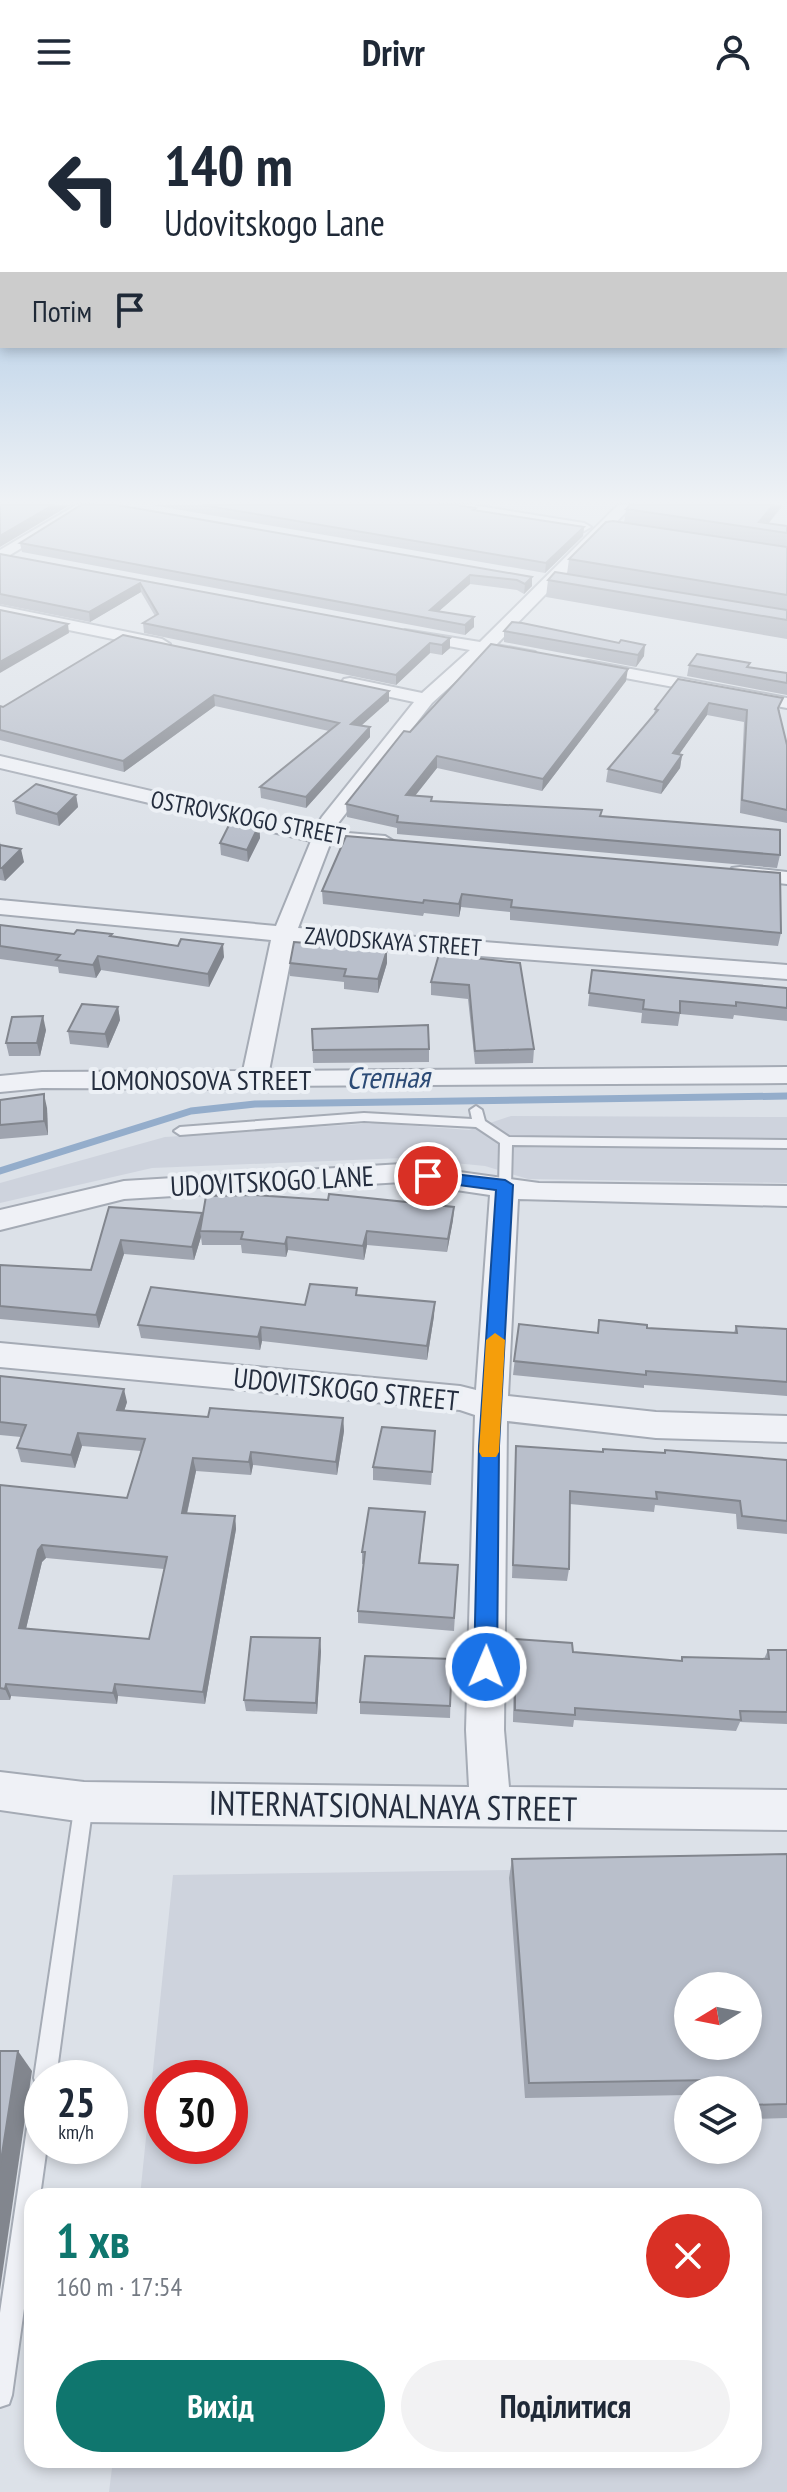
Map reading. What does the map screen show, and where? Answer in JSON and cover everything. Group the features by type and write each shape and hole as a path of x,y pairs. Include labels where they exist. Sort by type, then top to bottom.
{"street":[{"path":"26,616 183,649"},
{"path":"254,1081 284,934 329,821 426,699 515,616"},
{"path":"390,630 544,658"},
{"path":"575,664 787,703"},
{"path":"335,680 426,699"},
{"name":"OSTROVSKOGO STREET","path":"0,762 321,837 400,843"},
{"path":"725,872 787,878"},
{"name":"ZAVODSKAYA STREET","path":"0,907 284,934 787,972"},
{"name":"LOMONOSOVA STREET","path":"0,1084 42,1080 254,1081 787,1075"},
{"name":"UDOVITSKOGO LANE","path":"0,1220 124,1190 402,1173 539,1192 787,1196"},
{"path":"491,1807 485,1730 491,1407 505,1185"},
{"name":"UDOVITSKOGO STREET","path":"0,1355 460,1398 491,1407 656,1425 787,1429"},
{"name":"INTERNATSIONALNAYA STREET","path":"0,1791 84,1802 787,1810"}],"lane":[{"path":"180,1131 364,1117 478,1116 506,1141 787,1144"},
{"path":"505,1185 506,1141"},
{"path":"48,2060 84,1802"},
{"path":"30,2188 33,2164"},
{"path":"0,2395 24,2227"}],"shaded area":[{"path":"511,1116 787,1117 787,1183 528,1179 485,1166 403,1158 152,1168 0,1203 0,1183 165,1137 376,1123 469,1130"},
{"path":"787,1866 787,2492 109,2492 112,2468 762,2468 762,2188 141,2188 144,2157 144,2164 248,2164 248,2060 154,2060 173,1875"}],"building":[{"path":"0,616 31,616 68,624 0,662"},
{"path":"154,616 335,616 450,638 442,645 430,643 396,675 143,623"},
{"path":"419,616 474,617 465,625"},
{"path":"512,622 619,643 621,640 645,645 638,655 504,631"},
{"path":"123,635 389,691 351,724 370,727 306,797 260,787 339,723 214,695 123,761 0,730 0,706"},
{"path":"491,644 628,669 543,779 437,756 406,795 432,797 431,801 602,810 600,816 780,830 780,855 397,822 398,816 346,804 404,731 410,732"},
{"path":"697,654 787,673 787,683 689,665"},
{"path":"678,679 783,698 778,708 787,745 787,810 742,800 747,710 709,703 673,753 682,755 663,782 608,769 658,710 655,709"},
{"path":"36,784 76,795 57,814 14,801"},
{"path":"230,823 259,825 247,850 220,843"},
{"path":"346,836 780,873 781,933 511,907 512,900 462,894 459,904 424,900 423,903 322,891"},
{"path":"0,845 21,849 2,868 0,868"},
{"path":"0,925 74,934 77,930 112,934 110,936 178,946 181,939 223,944 208,974 98,956 93,965 56,960 60,955 0,946"},
{"path":"294,942 387,950 378,979 344,976 346,969 290,963"},
{"path":"439,954 520,963 534,1049 475,1051 469,985 431,982"},
{"path":"592,970 787,988 787,1008 736,1002 736,1006 680,1001 680,1013 643,1009 644,1000 589,993"},
{"path":"82,1004 118,1007 105,1034 68,1031"},
{"path":"43,1016 37,1043 6,1043 12,1017"},
{"path":"428,1025 429,1049 313,1050 312,1029"},
{"path":"44,1094 44,1121 0,1125 0,1100"},
{"path":"329,1194 454,1207 448,1239 367,1231 363,1246 287,1237 285,1244 241,1239 243,1232 200,1231 206,1196 254,1195 328,1200"},
{"path":"109,1207 202,1213 192,1247 121,1240 96,1315 0,1306 0,1265 91,1270"},
{"path":"310,1284 357,1288 356,1295 435,1302 427,1346 261,1327 258,1337 138,1325 151,1287 305,1305"},
{"path":"599,1320 647,1325 647,1328 737,1333 736,1326 787,1329 787,1382 646,1371 646,1375 514,1361 519,1324 598,1333"},
{"path":"0,1376 124,1389 117,1410 208,1417 210,1408 343,1418 336,1462 251,1452 249,1462 193,1458 182,1513 235,1516 203,1692 115,1684 113,1693 6,1684 5,1689 0,1688 0,1485 127,1498 145,1439 78,1433 71,1455 17,1448 26,1425 0,1422","holes":["42,1545 167,1557 149,1639 19,1628 38,1550"]},
{"path":"382,1427 435,1431 432,1472 373,1467"},
{"path":"516,1446 603,1452 603,1449 665,1453 665,1450 787,1460 787,1521 742,1516 740,1501 656,1492 657,1499 570,1491 569,1569 513,1565"},
{"path":"369,1508 425,1512 419,1563 458,1565 454,1618 358,1611"},
{"path":"251,1637 320,1638 316,1703 244,1700"},
{"path":"515,1639 572,1643 573,1652 682,1661 682,1657 769,1659 768,1650 787,1650 787,1712 740,1711 741,1720 575,1708 575,1715 515,1710"},
{"path":"365,1656 452,1659 450,1706 360,1702"},
{"path":"787,1854 787,2104 762,2105 762,2076 674,2076 674,2081 529,2083 512,1859"},
{"path":"0,2051 18,2051 0,2167"}],"waterway":[{"name":"Степная","path":"0,1171 191,1111 255,1104 787,1096"}],"slow traffic":[{"path":"489,1452 495,1340"}],"route":[{"path":"428,1176 505,1185 489,1446 486,1667"}]}
